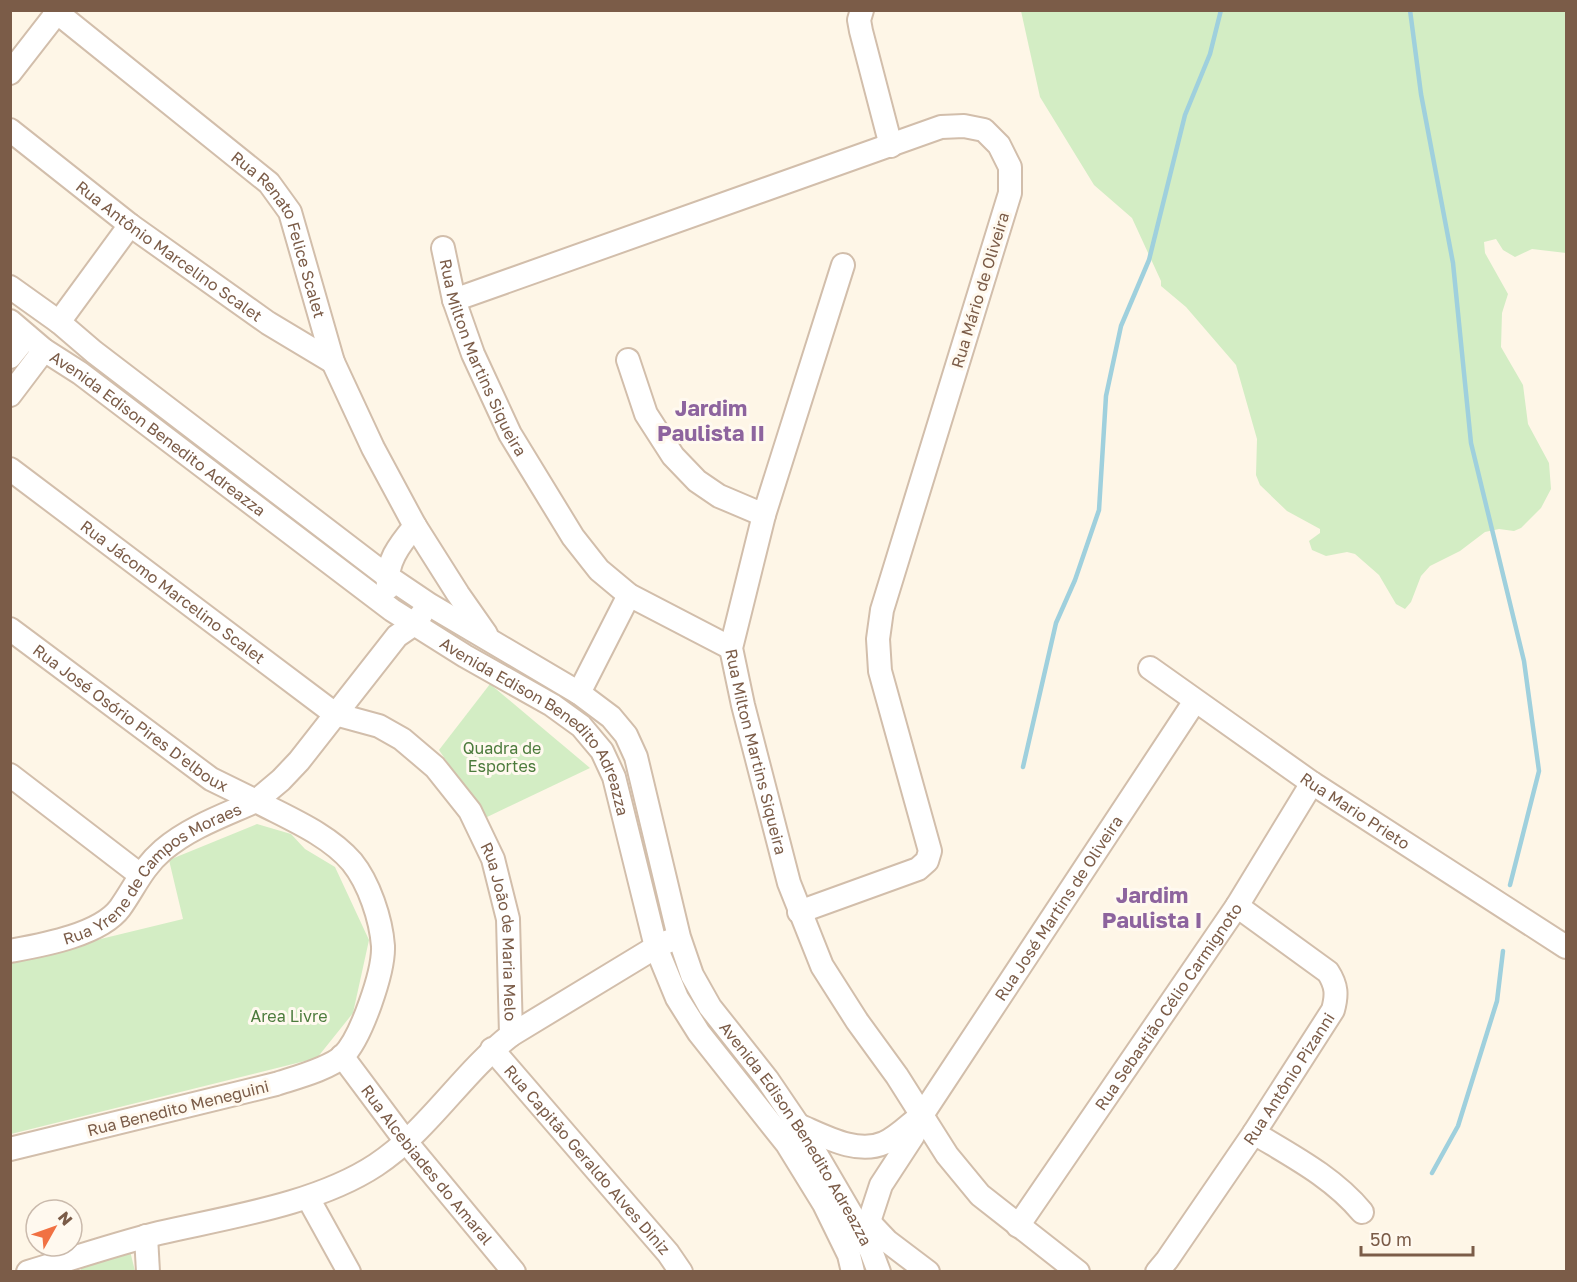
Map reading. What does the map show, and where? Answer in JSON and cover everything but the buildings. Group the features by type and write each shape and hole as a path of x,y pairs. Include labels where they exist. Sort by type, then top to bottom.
{"street":[{"path":"862,10 861,31 891,146"},
{"path":"10,73 57,11"},
{"name":"Rua Renato Felice Scalet","path":"57,11 269,183 280,196 290,212 333,362 373,448 414,526 492,643"},
{"name":"Rua Mário de Oliveira","path":"454,300 941,127 964,126 984,130 999,145 1010,167 1010,193 882,610 878,639 880,671 930,851 927,861 918,869 799,912"},
{"name":"Rua Antônio Marcelino Scalet","path":"10,130 130,225 268,323 333,362"},
{"path":"59,322 130,225"},
{"name":"Rua Milton Martins Siqueira","path":"443,248 454,300 473,354 510,434 573,537 599,570 629,595 731,648 754,749 789,883 799,912 822,966 922,1115"},
{"path":"731,648 764,515 843,265"},
{"name":"Avenida Edison Benedito Adreazza","path":"12,290 59,322 94,352 387,576 492,643 579,693 611,717 626,735 636,757 679,937 692,975 710,1007 767,1079 866,1230 879,1272"},
{"path":"10,357 27,336"},
{"path":"10,395 27,336"},
{"name":"Avenida Edison Benedito Adreazza","path":"27,336 80,373 392,610"},
{"path":"80,373 94,352"},
{"path":"628,360 646,414 674,456 697,482 719,496 764,515"},
{"name":"Rua Jácomo Marcelino Scalet","path":"10,469 335,714"},
{"path":"405,631 392,610 387,576 391,560 414,526"},
{"path":"579,693 629,595"},
{"path":"256,801 299,761 335,714 430,605"},
{"name":"Rua José Osório Pires D'elboux","path":"10,629 211,779 256,801"},
{"name":"Avenida Edison Benedito Adreazza","path":"405,631 552,705 581,726 602,751 614,777 656,947 677,998 699,1033 786,1144 824,1204 849,1255 854,1272"},
{"name":"Rua Mario Prieto","path":"1150,668 1312,783 1566,947"},
{"name":"Rua José Martins de Oliveira","path":"866,1230 881,1185 913,1136 922,1115 1195,701"},
{"name":"Rua João de Maria Melo","path":"28,1272 146,1236 308,1198 346,1182 407,1143 492,1049 511,1035 508,919 493,859 470,812 435,767 402,739 379,726 335,714"},
{"path":"10,775 139,874"},
{"name":"Rua Sebastião Célio Carmignoto","path":"1018,1226 1237,906 1312,783"},
{"name":"Rua Yrene de Campos Moraes","path":"20,949 90,930 107,921 118,910 139,874 162,850 186,833 256,801 326,840 352,862 373,898 383,947 380,973 364,1021 342,1056"},
{"name":"Rua Antônio Pizanni","path":"1157,1272 1254,1132 1333,1010 1337,995 1335,983 1328,972 1237,906"},
{"path":"10,932 20,949"},
{"path":"511,1035 656,947 679,937"},
{"name":"Rua Capitão Geraldo Alves Diniz","path":"492,1049 668,1253 681,1272"},
{"name":"Rua Alcebiades do Amaral","path":"342,1056 407,1143 514,1272"},
{"name":"Rua Benedito Meneguini","path":"10,1149 276,1084 315,1071 342,1056"},
{"path":"922,1115 947,1155 980,1195 1078,1272"},
{"name":"Rua José Martins de Oliveira","path":"798,1125 837,1141 863,1148 887,1142 922,1115"},
{"path":"1254,1132 1329,1179 1348,1195 1362,1212"},
{"path":"308,1198 349,1272"},
{"path":"866,1230 887,1241 928,1272"},
{"path":"146,1236 148,1272"}],"green space":[{"path":"1021,11 1566,11 1566,253 1532,249 1515,257 1503,250 1496,239 1484,242 1485,253 1508,294 1502,313 1501,347 1523,385 1528,424 1549,463 1551,489 1541,508 1521,528 1514,531 1499,529 1485,532 1460,551 1430,566 1421,576 1411,602 1405,609 1396,604 1379,575 1355,554 1347,552 1326,556 1312,550 1309,541 1320,533 1320,529 1287,511 1260,485 1256,475 1257,439 1236,365 1186,307 1161,286 1161,281 1132,218 1094,185 1040,97"},
{"name":"Quadra de Esportes","path":"490,684 590,768 485,818 439,750"},
{"name":"Area Livre","path":"257,824 291,834 305,849 335,867 369,940 353,1013 317,1058 11,1134 10,961 183,919 169,860"},
{"path":"130,1251 135,1271 81,1271 81,1266"}],"waterway":[{"path":"1023,767 1056,623 1075,580 1099,510 1106,396 1121,326 1149,260 1185,115 1210,54 1221,10"},
{"path":"1410,10 1421,94 1453,263 1471,443 1524,661 1539,771 1510,885"},
{"path":"1432,1173 1458,1126 1497,1001 1503,951"}],"district":[{"name":"Jardim Paulista II","path":"711,420"},
{"name":"Jardim Paulista I","path":"1152,908"}]}
